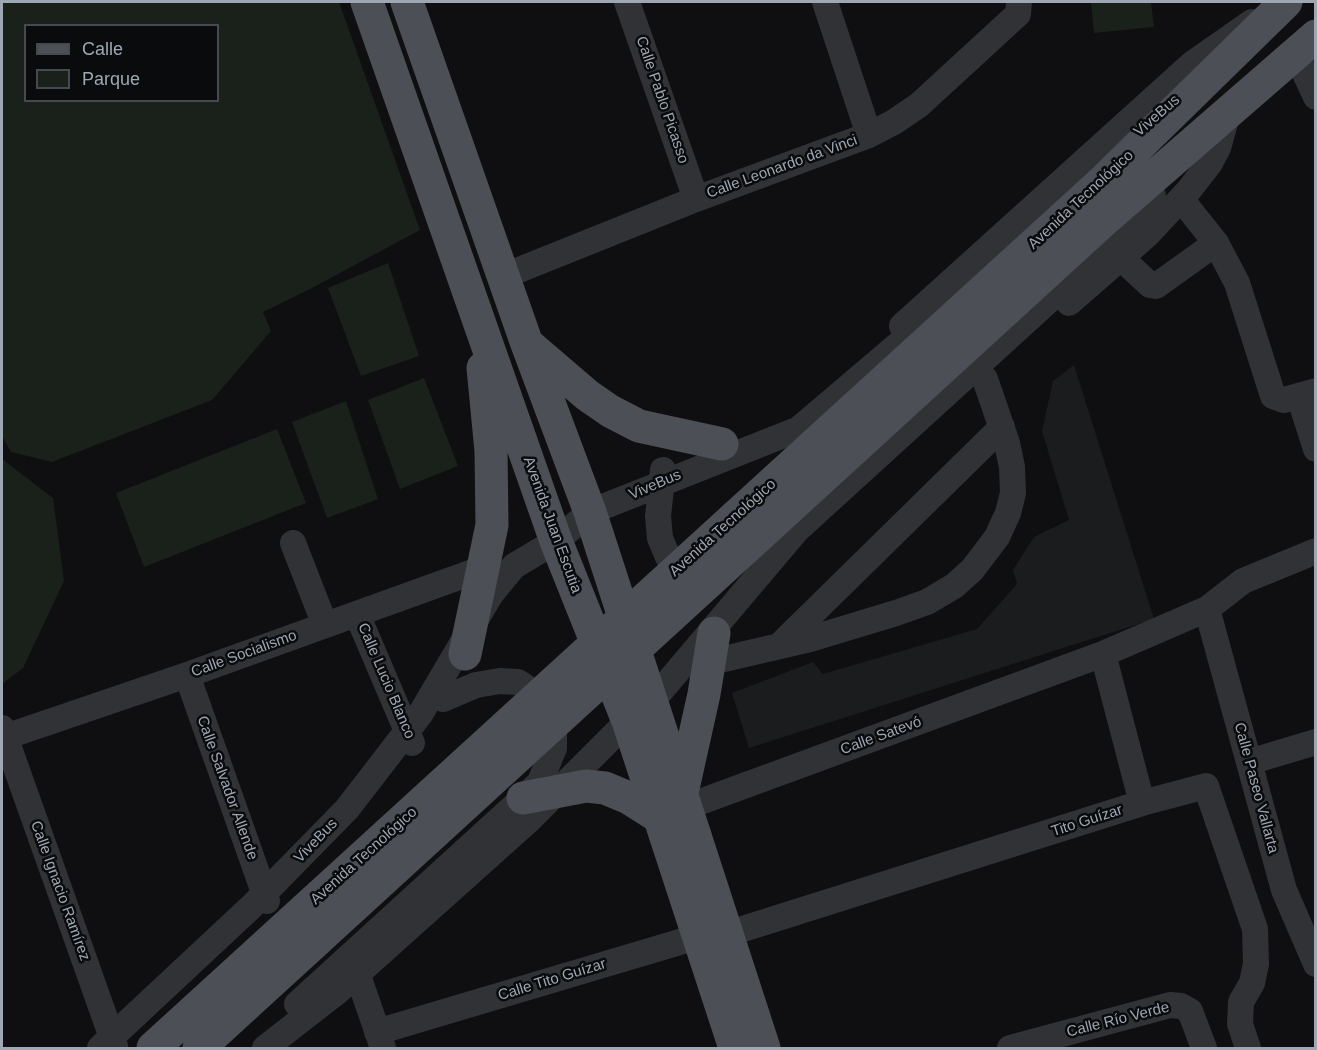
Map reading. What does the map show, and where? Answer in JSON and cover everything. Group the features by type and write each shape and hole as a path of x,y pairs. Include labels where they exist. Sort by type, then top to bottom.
{"main road":[{"name":"Avenida Juan Escutia","path":"367,2 479,318 628,721 676,806"},
{"name":"Avenida Juan Escutia","path":"407,2 527,344 590,512 653,700 676,806 714,935 735,1048"},
{"name":"Avenida Tecnológico","path":"153,1048 1100,184 1285,3"},
{"name":"Avenida Tecnológico","path":"199,1048 1102,222 1226,118 1309,39"},
{"path":"467,642 492,525 491,451 479,318"},
{"path":"527,344 610,411 639,426 722,444"},
{"path":"541,790 586,786 604,788 629,798 676,806 713,647"},
{"name":"Avenida Juan Escutia","path":"714,935 764,1048"}],"street":[{"name":"Calle Pablo Picasso","path":"627,2 696,199"},
{"path":"825,2 869,135"},
{"name":"Calle Leonardo da Vinci","path":"504,276 696,199 869,135 919,105 1018,14 1018,2"},
{"path":"411,741 467,642 523,573 560,537 590,512 663,473 791,413 824,392 879,346 1192,64 1240,28 1285,3"},
{"name":"ViveBus","path":"663,473 799,429 912,334 1285,3"},
{"path":"1309,39 1316,97"},
{"path":"265,1048 541,790 628,721 713,647 741,600 1148,234 1209,164 1226,118"},
{"path":"653,700 741,600 796,531 1056,294 1226,118"},
{"path":"1180,199 1216,243 1237,283 1270,391 1279,400 1307,393 1316,449"},
{"path":"1120,257 1150,285 1156,286 1216,243"},
{"path":"713,647 779,647 886,617 927,602 954,586 972,570 997,537 1008,513 1013,493 1012,467 1002,427 985,379"},
{"path":"779,647 1002,427"},
{"path":"663,473 658,516 660,538 668,557 681,574 696,585 741,600"},
{"path":"293,543 325,625"},
{"path":"1103,654 1207,609 1244,581 1316,551"},
{"name":"Calle Socialismo","path":"3,734 187,675 484,568"},
{"name":"Calle Paseo Vallarta","path":"1207,609 1284,890 1314,957"},
{"name":"Calle Lucio Blanco","path":"357,614 411,741"},
{"path":"110,1045 266,897 354,821 443,699 467,642"},
{"name":"Tito Guízar","path":"714,935 1142,803 1103,654"},
{"name":"Calle Satevó","path":"676,806 1103,654"},
{"name":"Calle Salvador Allende","path":"187,675 266,897"},
{"path":"248,1048 354,964 541,790 554,748 554,734 551,722 533,692 518,682 500,681 476,685 443,699"},
{"name":"Calle Ignacio Ramírez","path":"3,734 110,1045"},
{"path":"1249,762 1316,742"},
{"path":"1142,803 1206,786 1255,929 1256,964 1252,983 1240,1002 1240,1024 1248,1048"},
{"name":"Calle Tito Guízar","path":"380,1040 714,935"},
{"path":"354,964 380,1040"},
{"name":"Calle Río Verde","path":"1010,1048 1162,1006 1181,1006 1190,1011 1204,1048"}],"shaded area":[{"path":"1074,365 1154,619 749,748 732,693 813,662 823,674 977,629 1017,584 1013,570 1034,537 1069,520 1042,431 1053,381"}],"green space":[{"path":"2,2 339,2 420,230 263,312 271,331 212,400 52,462 11,452 2,436"},
{"path":"1091,2 1151,2 1154,27 1094,33"},
{"path":"388,263 419,356 361,376 328,288"},
{"path":"424,378 458,466 400,489 368,400"},
{"path":"346,401 378,499 327,518 292,422"},
{"path":"277,429 306,503 144,567 116,493"},
{"path":"2,459 53,498 64,581 23,668 2,684"}]}
